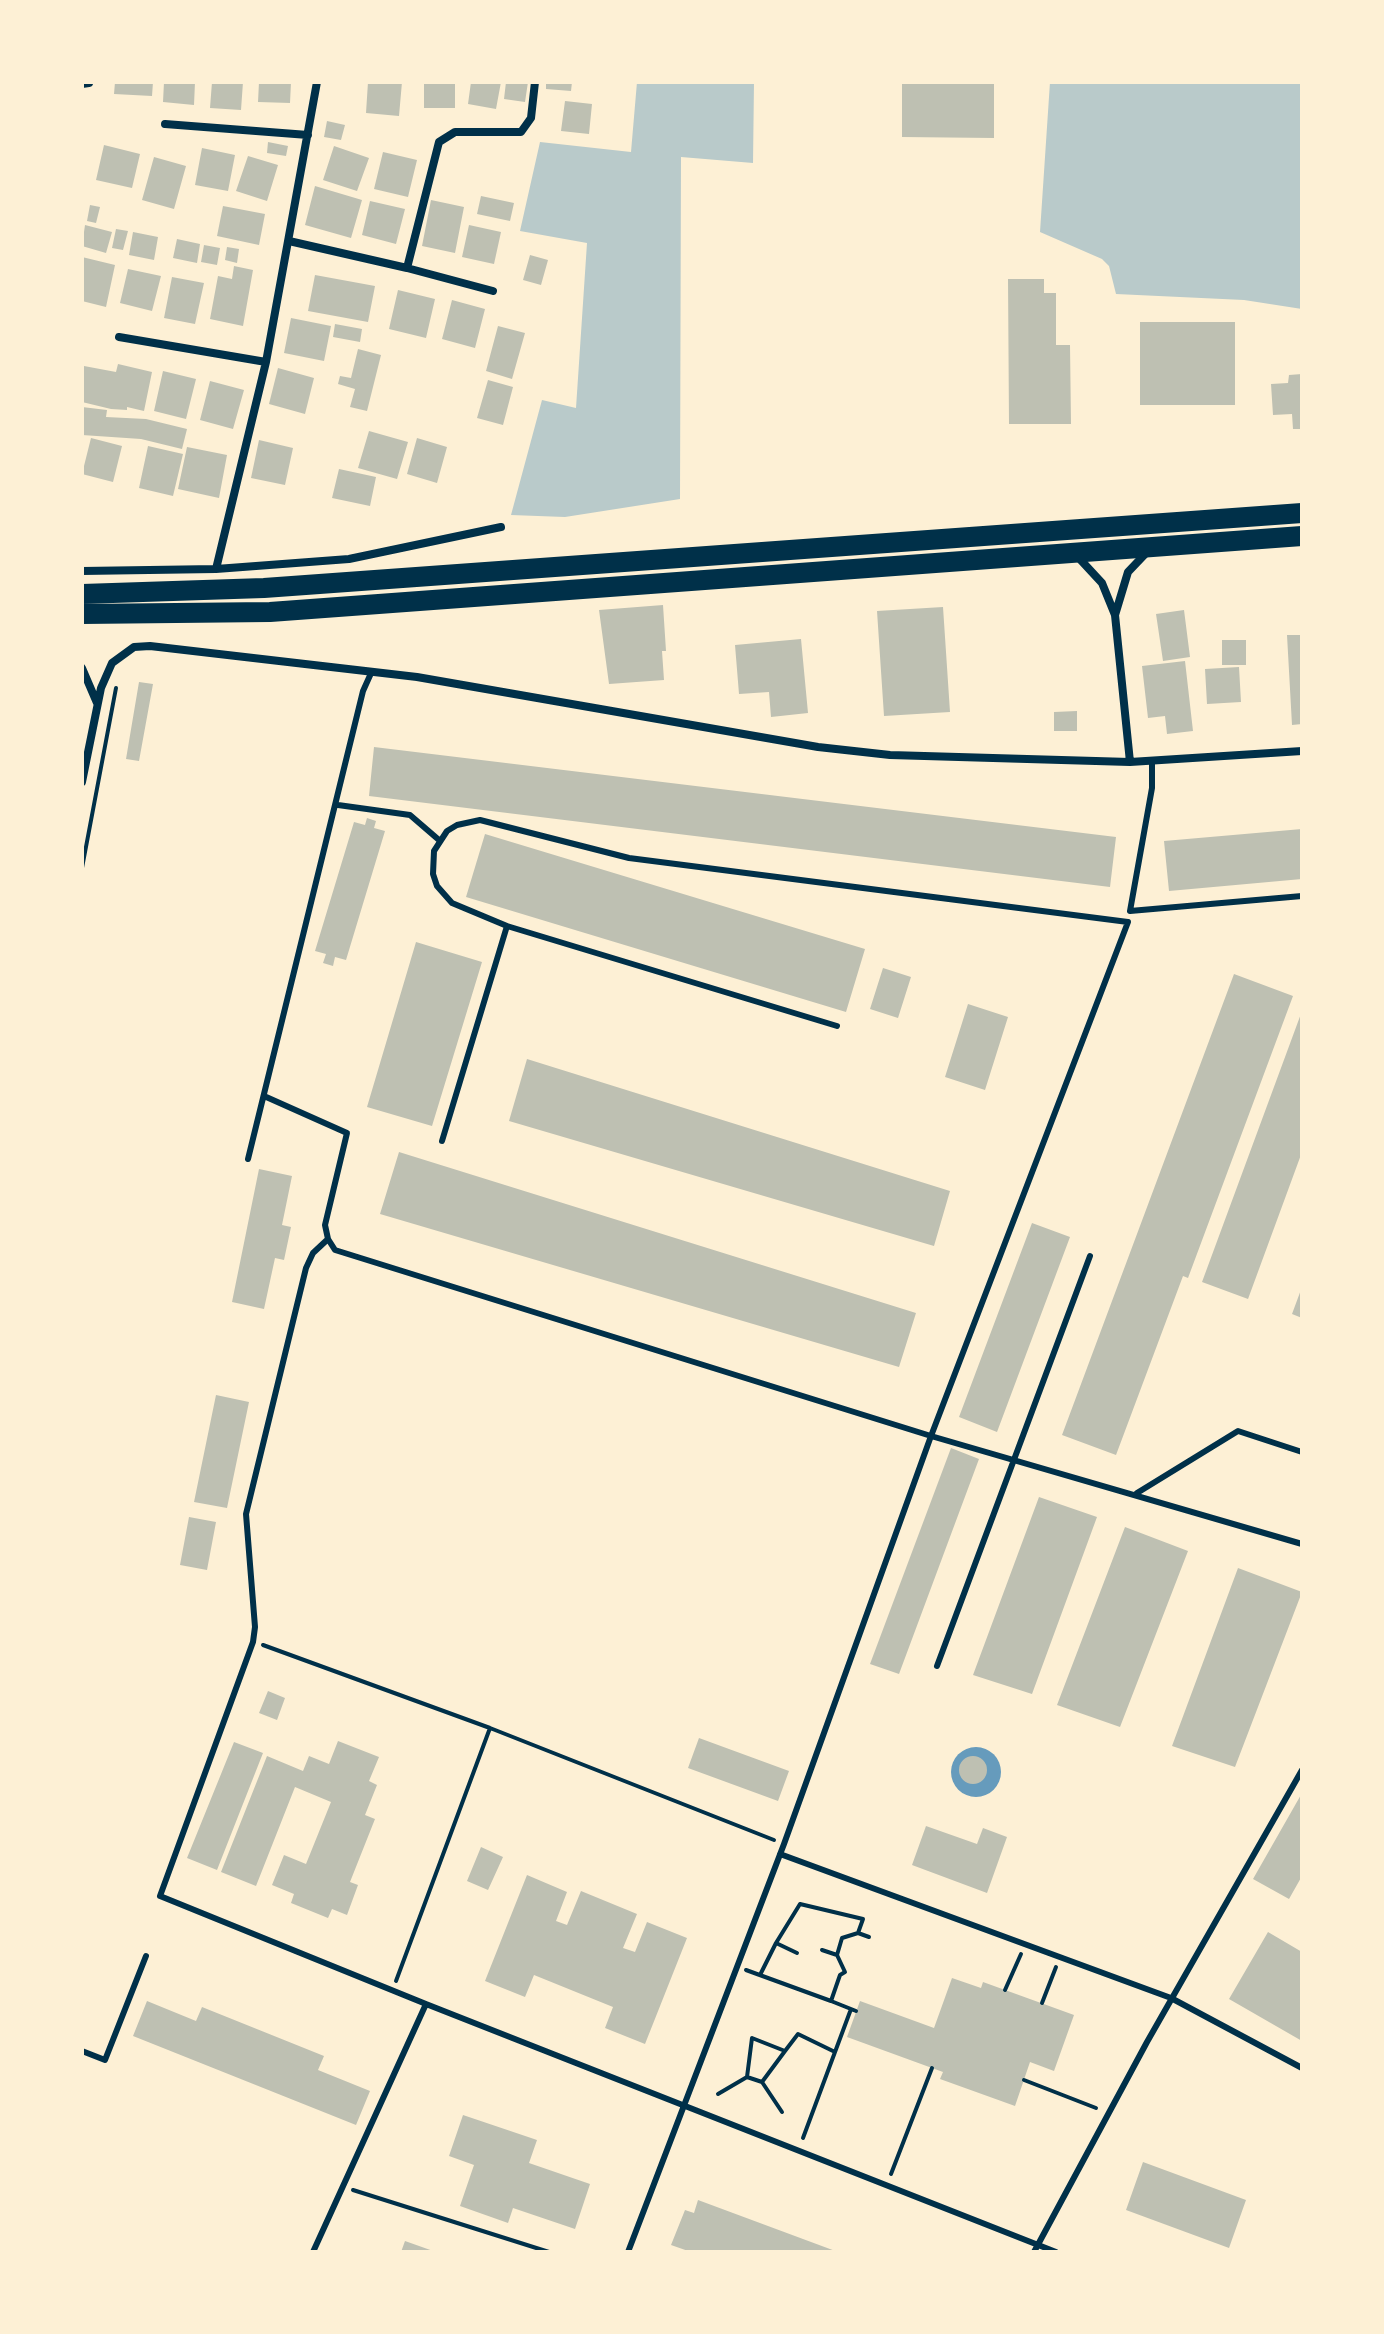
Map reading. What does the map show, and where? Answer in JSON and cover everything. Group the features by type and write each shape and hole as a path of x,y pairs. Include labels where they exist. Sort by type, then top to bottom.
{"main road":[{"path":"82,594 340,583 1302,513"},
{"path":"82,614 270,612 1155,544 1302,536"}],"street":[{"path":"216,569 266,362 317,82"},
{"path":"407,268 439,142 455,132 521,132 531,118 535,82"},
{"path":"165,124 308,135"},
{"path":"289,241 493,291"},
{"path":"119,337 266,362"},
{"path":"82,571 216,569 349,559 501,527"},
{"path":"1115,615 1128,572 1155,544"},
{"path":"1072,551 1102,583 1115,615 1130,762"},
{"path":"82,782 98,705 112,663 134,647 372,671 890,755 1152,762 1302,751"},
{"path":"82,668 98,705"}],"lane":[{"path":"248,1159 338,805 363,691 372,671"},
{"path":"628,2252 784,1844 931,1436 1128,922 1152,788 1152,762"},
{"path":"338,805 410,815 439,840"},
{"path":"837,1026 507,926 452,903 433,874 434,851 439,840 457,825 480,820 629,858 1128,922"},
{"path":"1130,911 1302,896"},
{"path":"442,1141 507,926"},
{"path":"264,1096 347,1133 325,1225 328,1239 335,1250 931,1436 1137,1493 1302,1544"},
{"path":"328,1239 313,1253 306,1268 246,1514 253,1642 160,1896 887,2186 1036,2249 1056,2252"},
{"path":"937,1666 1090,1256"},
{"path":"1137,1493 1238,1431 1302,1452"},
{"path":"1036,2249 1171,1998 1302,1770"},
{"path":"780,1854 1171,1998 1302,2068"},
{"path":"82,2051 105,2060 146,1956"},
{"path":"313,2252 426,2004"}],"path":[{"path":"253,1642 490,1728 784,1844"},
{"path":"393,1991 490,1728"},
{"path":"760,1975 800,1904 863,1919 858,1933"},
{"path":"831,2001 840,1975 845,1972 837,1955 842,1938 858,1933 869,1937"},
{"path":"776,1943 797,1953"},
{"path":"1005,1990 1025,1944"},
{"path":"822,1950 837,1955"},
{"path":"1042,2003 1059,1957"},
{"path":"737,1967 854,2010 835,2052 799,2151"},
{"path":"762,2082 798,2034 835,2052"},
{"path":"747,2077 752,2038 785,2051"},
{"path":"887,2186 932,2068"},
{"path":"718,2094 747,2077 762,2082 782,2112"},
{"path":"1024,2080 1109,2112"},
{"path":"343,2187 549,2252"}],"shaded area":[{"path":"637,82 754,82 753,163 681,157 680,499 565,517 511,515 542,400 576,408 587,243 520,231 540,142 631,152"},
{"path":"1050,82 1302,82 1302,309 1244,300 1116,294 1109,266 1102,259 1040,232"}],"water":[{"path":"976,1747 994,1754 1001,1772 994,1790 976,1797 958,1790 951,1772 958,1754"}],"building":[{"path":"115,82 153,82 152,96 114,94"},
{"path":"164,82 195,82 194,105 163,102"},
{"path":"212,82 243,82 241,110 210,108"},
{"path":"259,82 291,82 290,103 258,102"},
{"path":"368,82 402,82 399,116 366,113"},
{"path":"424,82 455,82 455,108 424,108"},
{"path":"471,82 501,82 496,109 468,104"},
{"path":"506,82 528,82 525,102 504,99"},
{"path":"546,82 572,82 571,91 546,89"},
{"path":"902,82 994,82 994,138 902,137"},
{"path":"565,101 592,104 589,134 561,131"},
{"path":"327,121 345,125 341,140 324,137"},
{"path":"268,142 288,146 286,156 267,153"},
{"path":"104,145 140,154 132,188 96,180"},
{"path":"334,146 369,158 357,191 323,180"},
{"path":"202,148 235,155 228,191 195,185"},
{"path":"383,152 417,160 408,197 374,189"},
{"path":"248,156 278,165 267,201 236,191"},
{"path":"154,157 186,166 174,209 142,200"},
{"path":"315,186 362,200 351,238 305,225"},
{"path":"481,196 514,203 510,221 477,214"},
{"path":"431,200 464,207 455,253 422,246"},
{"path":"370,201 405,209 396,244 362,235"},
{"path":"90,205 100,207 96,223 87,221"},
{"path":"223,206 265,214 259,245 217,236"},
{"path":"85,225 112,232 106,253 82,246"},
{"path":"469,225 501,232 494,264 462,257"},
{"path":"116,229 128,231 123,250 112,248"},
{"path":"133,232 158,237 154,260 129,255"},
{"path":"177,239 200,244 197,263 173,258"},
{"path":"204,245 220,248 217,265 201,262"},
{"path":"227,247 239,249 237,263 225,260"},
{"path":"530,255 548,260 541,285 523,280"},
{"path":"82,257 115,265 106,307 82,301"},
{"path":"234,266 253,270 243,326 210,319 218,276 232,279"},
{"path":"128,269 161,276 152,311 120,303"},
{"path":"315,275 375,286 368,322 308,311"},
{"path":"172,277 204,283 195,324 164,318"},
{"path":"1008,279 1044,279 1044,293 1056,293 1056,345 1070,345 1071,424 1009,424"},
{"path":"398,290 435,299 426,338 389,329"},
{"path":"452,300 485,309 475,348 442,339"},
{"path":"291,318 331,326 324,361 284,353"},
{"path":"1140,322 1235,322 1235,405 1140,405"},
{"path":"335,324 362,329 360,342 333,337"},
{"path":"498,326 525,333 512,379 486,371"},
{"path":"358,349 381,355 367,411 350,407 355,389 338,384 340,376 351,378"},
{"path":"118,364 152,372 144,411 127,407 127,410 111,409 82,402 84,366 116,372"},
{"path":"278,368 314,378 305,414 269,404"},
{"path":"163,371 196,379 186,419 154,411"},
{"path":"1302,374 1302,429 1293,429 1292,414 1273,415 1271,384 1288,383 1289,375"},
{"path":"488,380 513,387 503,425 477,418"},
{"path":"210,381 244,390 233,429 200,420"},
{"path":"82,407 107,410 106,417 146,419 187,429 182,449 141,439 82,435"},
{"path":"369,431 408,442 397,479 358,468"},
{"path":"91,438 122,446 113,482 82,474"},
{"path":"417,438 447,447 437,483 407,474"},
{"path":"259,440 293,448 285,485 251,478"},
{"path":"148,446 183,454 173,496 139,488"},
{"path":"187,447 227,455 219,498 178,489"},
{"path":"339,469 376,477 370,506 332,498"},
{"path":"663,605 664,680 609,684 599,610"},
{"path":"943,607 950,712 884,716 877,611"},
{"path":"1184,610 1190,657 1163,661 1156,614"},
{"path":"1287,635 1302,635 1302,724 1292,725"},
{"path":"801,639 808,713 771,717 769,692 739,694 735,645"},
{"path":"1222,640 1246,640 1246,665 1222,665"},
{"path":"1185,661 1193,731 1167,734 1165,716 1148,718 1142,666"},
{"path":"1239,667 1241,702 1207,704 1205,669"},
{"path":"139,682 153,684 139,761 126,759"},
{"path":"1077,711 1077,731 1054,731 1054,712"},
{"path":"374,747 1116,837 1110,887 369,796"},
{"path":"367,818 376,821 374,828 385,831 346,960 335,957 333,966 323,963 326,954 315,951 354,822 365,825"},
{"path":"1302,829 1302,879 1169,891 1164,841"},
{"path":"485,834 865,949 846,1012 466,897"},
{"path":"416,942 482,962 432,1126 367,1107"},
{"path":"883,968 911,977 898,1018 870,1009"},
{"path":"1234,974 1293,996 1188,1278 1183,1276 1116,1455 1062,1435"},
{"path":"968,1004 1008,1017 985,1090 945,1077"},
{"path":"1302,1011 1302,1152 1248,1299 1202,1282"},
{"path":"527,1059 950,1191 934,1246 509,1121"},
{"path":"399,1152 916,1313 899,1367 380,1214"},
{"path":"259,1169 292,1176 282,1225 291,1227 284,1260 275,1258 264,1309 232,1302"},
{"path":"1032,1223 1070,1237 997,1432 959,1417"},
{"path":"1302,1287 1302,1318 1292,1314"},
{"path":"216,1395 249,1402 227,1508 194,1502"},
{"path":"951,1448 979,1459 899,1674 870,1664"},
{"path":"1039,1497 1097,1517 1032,1694 973,1675"},
{"path":"189,1517 216,1522 207,1570 180,1565"},
{"path":"1125,1527 1188,1551 1120,1727 1057,1705"},
{"path":"1238,1568 1302,1592 1235,1767 1172,1746"},
{"path":"268,1691 285,1698 277,1720 259,1713"},
{"path":"699,1738 789,1771 778,1801 688,1768"},
{"path":"338,1741 379,1757 369,1781 377,1785 365,1815 375,1819 350,1882 358,1885 347,1915 332,1909 328,1918 291,1903 294,1894 272,1885 284,1855 306,1864 331,1802 295,1787 256,1886 221,1872 267,1756 303,1771 309,1756 329,1764"},
{"path":"234,1742 263,1753 217,1870 187,1858"},
{"path":"973,1756 983,1760 987,1770 983,1780 973,1784 963,1780 959,1770 963,1760"},
{"path":"1302,1793 1302,1876 1289,1899 1253,1879"},
{"path":"926,1826 977,1844 983,1828 1007,1837 987,1893 912,1865"},
{"path":"481,1847 503,1857 488,1890 467,1881"},
{"path":"527,1875 567,1892 556,1921 567,1925 581,1891 637,1914 623,1948 635,1952 647,1922 687,1938 645,2044 605,2028 613,2007 534,1975 525,1997 485,1981"},
{"path":"1268,1932 1302,1952 1302,2041 1229,1999"},
{"path":"952,1978 981,1988 983,1982 1074,2015 1054,2071 1030,2062 1015,2106 940,2079 943,2072 847,2037 860,2001 934,2028"},
{"path":"147,2001 196,2021 202,2007 324,2056 318,2070 370,2091 356,2125 133,2036"},
{"path":"463,2115 537,2140 529,2163 590,2184 575,2229 513,2208 508,2223 460,2206 474,2165 449,2156"},
{"path":"1143,2162 1246,2200 1229,2248 1126,2210"},
{"path":"698,2200 838,2252 691,2252 671,2245 685,2210 694,2213"},
{"path":"405,2241 436,2252 401,2252"}]}
